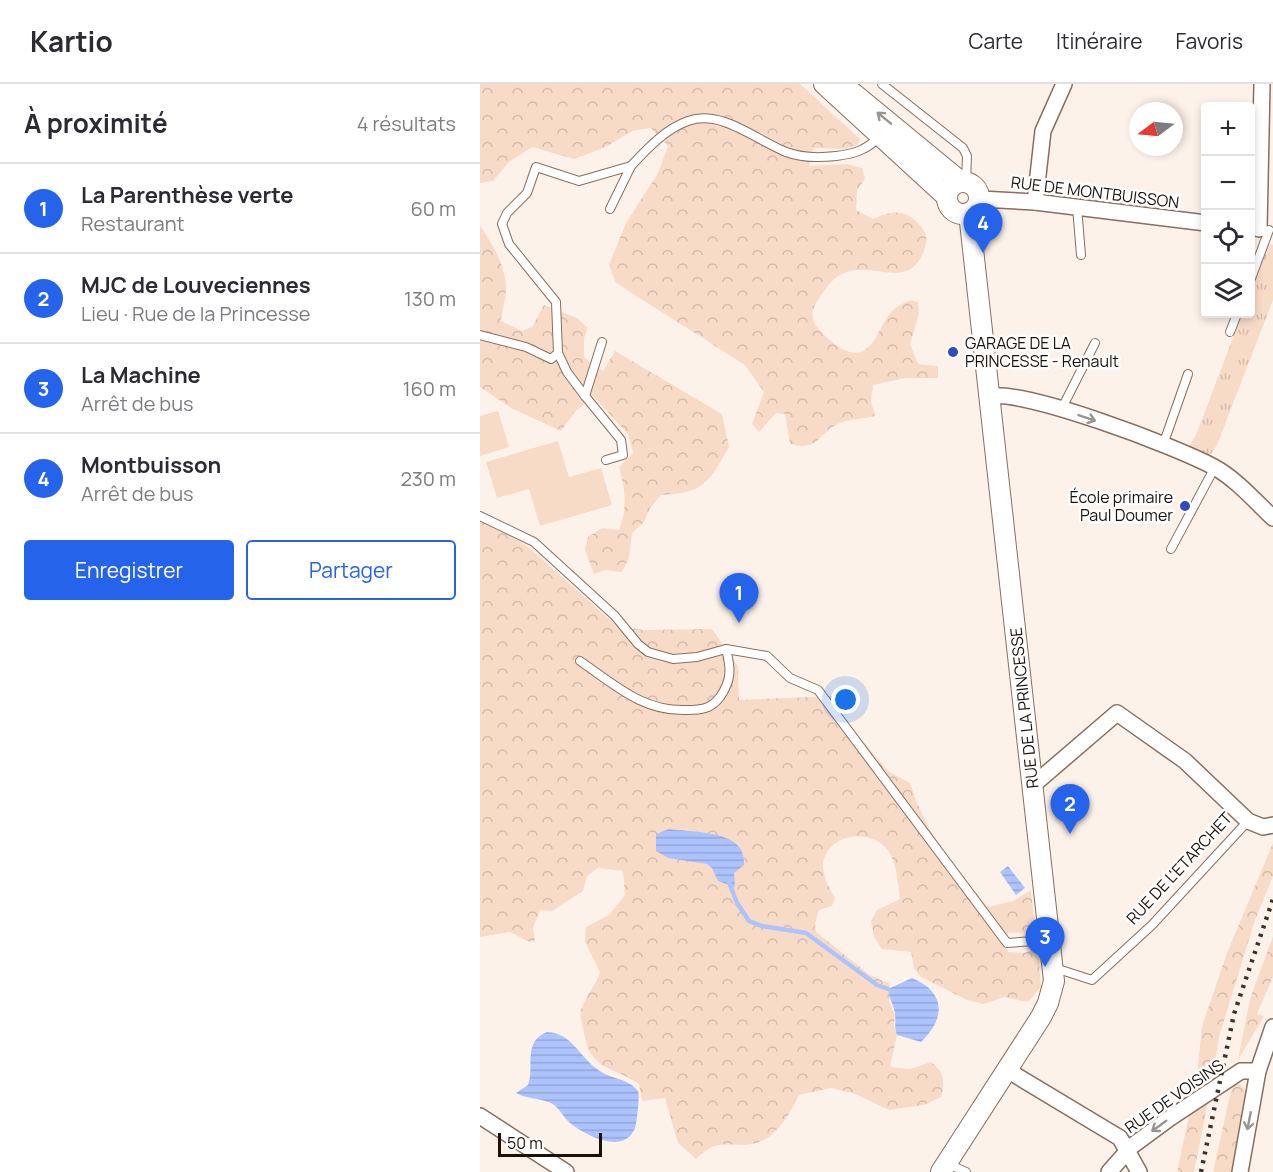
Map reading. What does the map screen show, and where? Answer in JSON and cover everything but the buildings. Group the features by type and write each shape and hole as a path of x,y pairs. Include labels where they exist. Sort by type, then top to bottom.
{"street":[{"path":"824,84 880,136 911,152 977,190 974,206 954,211 947,198 911,152 842,84"},
{"path":"1035,202 1043,130 1064,84"},
{"path":"1262,84 1267,132 1263,229"},
{"path":"947,198 950,189 963,182"},
{"name":"RUE DE MONTBUISSON","path":"974,206 1035,202 1201,222"},
{"name":"RUE DE LA PRINCESSE","path":"944,1168 1048,1003 1054,981 990,396 974,206"},
{"path":"990,396 1005,394 1062,410 1163,444 1215,467 1273,518"},
{"name":"RUE DE L'ETARCHET","path":"1032,786 1117,714 1185,762 1248,821"},
{"path":"1248,821 1263,827 1273,825"},
{"path":"1240,1172 1258,1071 1273,1027"},
{"path":"1007,1070 1120,1138 1139,1172"},
{"name":"RUE DE VOISINS","path":"1108,1172 1128,1150 1170,1118 1241,1071 1258,1071"},
{"path":"480,1116 566,1172"}],"lane":[{"path":"882,84 963,148 967,156 963,182"},
{"path":"610,209 631,166 664,134 689,120 714,118 787,152 806,157 846,155 869,148 880,136"},
{"path":"606,460 622,455 621,440 567,372 558,353 556,302 509,244 502,224 507,213 527,194 536,167 579,181 631,166"},
{"path":"1077,207 1081,255"},
{"path":"1255,264 1263,229"},
{"path":"1230,332 1235,318"},
{"path":"480,335 526,347 551,359 558,353"},
{"path":"585,396 602,342"},
{"path":"1062,410 1095,344"},
{"path":"1163,444 1188,374"},
{"path":"1171,549 1215,467"},
{"path":"480,516 534,542 615,616 638,644 648,652 673,659 697,657 726,649 767,656 790,678 818,690 1007,943 1050,939"},
{"path":"580,661 640,702 666,711 699,710 708,708 725,689 732,671 726,649"},
{"name":"RUE DE L'ETARCHET","path":"1053,968 1092,980 1152,925 1248,821"},
{"path":"944,1168 966,1172"}],"green space":[{"path":"480,84 800,84 860,139 858,145 843,149 813,148 809,166 847,164 862,168 865,178 857,191 856,210 873,219 895,213 907,215 913,218 924,231 926,239 923,253 908,271 898,273 854,270 836,278 815,305 814,322 821,332 836,345 857,353 871,345 893,310 910,300 918,302 919,314 910,344 918,364 938,366 938,378 906,378 873,385 871,401 875,416 838,424 813,444 807,446 790,444 785,414 776,413 759,432 752,424 764,392 745,365 616,283 609,265 626,223 658,173 668,146 651,128 632,131 606,147 574,159 532,147 509,162 493,181 480,183"},
{"path":"480,226 494,247 504,271 506,292 501,321 522,331 532,327 544,305 577,318 588,328 584,338 584,357 603,371 615,351 722,414 729,447 716,469 704,484 696,488 687,492 661,495 650,508 644,522 632,533 629,558 622,572 605,570 594,574 585,550 588,537 602,528 619,530 624,514 625,498 619,467 633,453 628,434 593,396 575,412 561,431 511,408 480,387"},
{"path":"1269,244 1273,245 1273,300 1217,445 1208,458 1188,448 1196,435 1240,318 1255,318 1255,281"},
{"path":"498,411 509,447 480,456 480,416"},
{"path":"558,441 569,477 601,468 612,505 540,526 529,489 497,498 486,462"},
{"path":"480,520 506,531 533,551 617,626 643,630 712,629 738,666 739,700 835,696 838,712 888,771 910,783 924,818 942,849 988,907 1013,901 1031,890 1035,928 1031,932 1008,933 1003,945 1009,952 1024,953 1038,948 1041,987 1028,1002 1004,997 984,1004 967,1000 921,977 914,968 911,952 882,949 874,937 871,921 877,910 900,899 898,879 892,858 885,847 867,837 856,836 837,842 829,849 825,857 823,868 835,898 832,906 819,910 815,923 816,932 870,975 890,984 889,1001 895,1015 894,1025 897,1035 890,1067 910,1069 931,1062 943,1078 941,1097 924,1105 889,1110 853,1093 831,1088 799,1095 790,1113 778,1129 763,1140 754,1144 718,1145 708,1149 696,1159 678,1143 665,1098 642,1101 639,1084 597,1061 587,1045 581,1012 600,972 585,942 586,927 609,915 625,895 623,871 598,868 587,876 583,891 552,911 540,910 533,928 535,942 527,941 510,932 480,937"},
{"path":"1273,843 1273,876 1255,920 1219,1037 1211,1085 1207,1087 1197,1076 1202,1026 1227,953"},
{"path":"1273,936 1273,977 1257,1014 1264,1016 1238,1060 1250,999"},
{"path":"1240,1084 1246,1091 1231,1172 1213,1172 1232,1086"},
{"path":"1208,1102 1194,1172 1177,1172 1190,1111"}],"water":[{"path":"669,829 717,835 737,845 743,853 744,865 734,873 735,887 718,881 712,868 707,864 668,858 656,851 656,834"},
{"path":"1008,866 1025,888 1016,895 1000,872"},
{"path":"912,978 931,991 939,1006 935,1024 921,1042 897,1035 888,989"},
{"path":"547,1032 563,1037 593,1066 610,1076 625,1081 638,1091 636,1125 630,1136 622,1141 614,1142 594,1137 570,1123 551,1103 516,1093 528,1085 534,1042"}],"waterway":[{"path":"729,882 737,903 749,921 762,926 806,933 877,985 888,989"}],"railway":[{"path":"1201,1172 1234,1014 1273,899"}],"place":[{"name":"Montbuisson","path":"983,253"},
{"name":"GARAGE DE LA PRINCESSE - Renault","path":"953,352"},
{"name":"École primaire Paul Doumer","path":"1185,506"},
{"name":"La Parenthèse verte","path":"739,623"},
{"name":"MJC de Louveciennes","path":"1070,834"},
{"name":"La Machine","path":"1045,967"}]}
